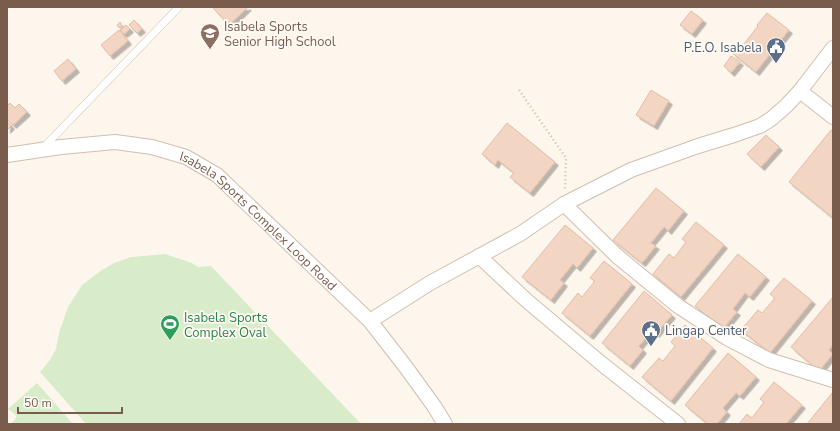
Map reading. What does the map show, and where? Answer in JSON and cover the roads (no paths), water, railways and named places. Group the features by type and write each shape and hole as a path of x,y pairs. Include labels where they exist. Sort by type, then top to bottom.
{"street":[{"path":"370,321 430,283 520,234 564,204 631,170 760,126 771,120 800,91 833,48"},
{"path":"800,91 833,117"},
{"name":"Isabela Sports Complex Loop Road","path":"7,155 115,142 152,147 186,157 217,175 370,321 406,366 445,424"},
{"path":"564,204 616,256 690,314 727,338 769,360 833,380"},
{"path":"479,256 526,300 602,364 678,424"}],"lane":[{"path":"41,150 179,7"}],"place":[{"name":"Isabela Sports Senior High School","path":"210,50"},
{"name":"P.E.O. Isabela","path":"776,64"},
{"name":"Isabela Sports Complex Oval","path":"170,341"},
{"name":"Lingap Center","path":"651,347"}]}
